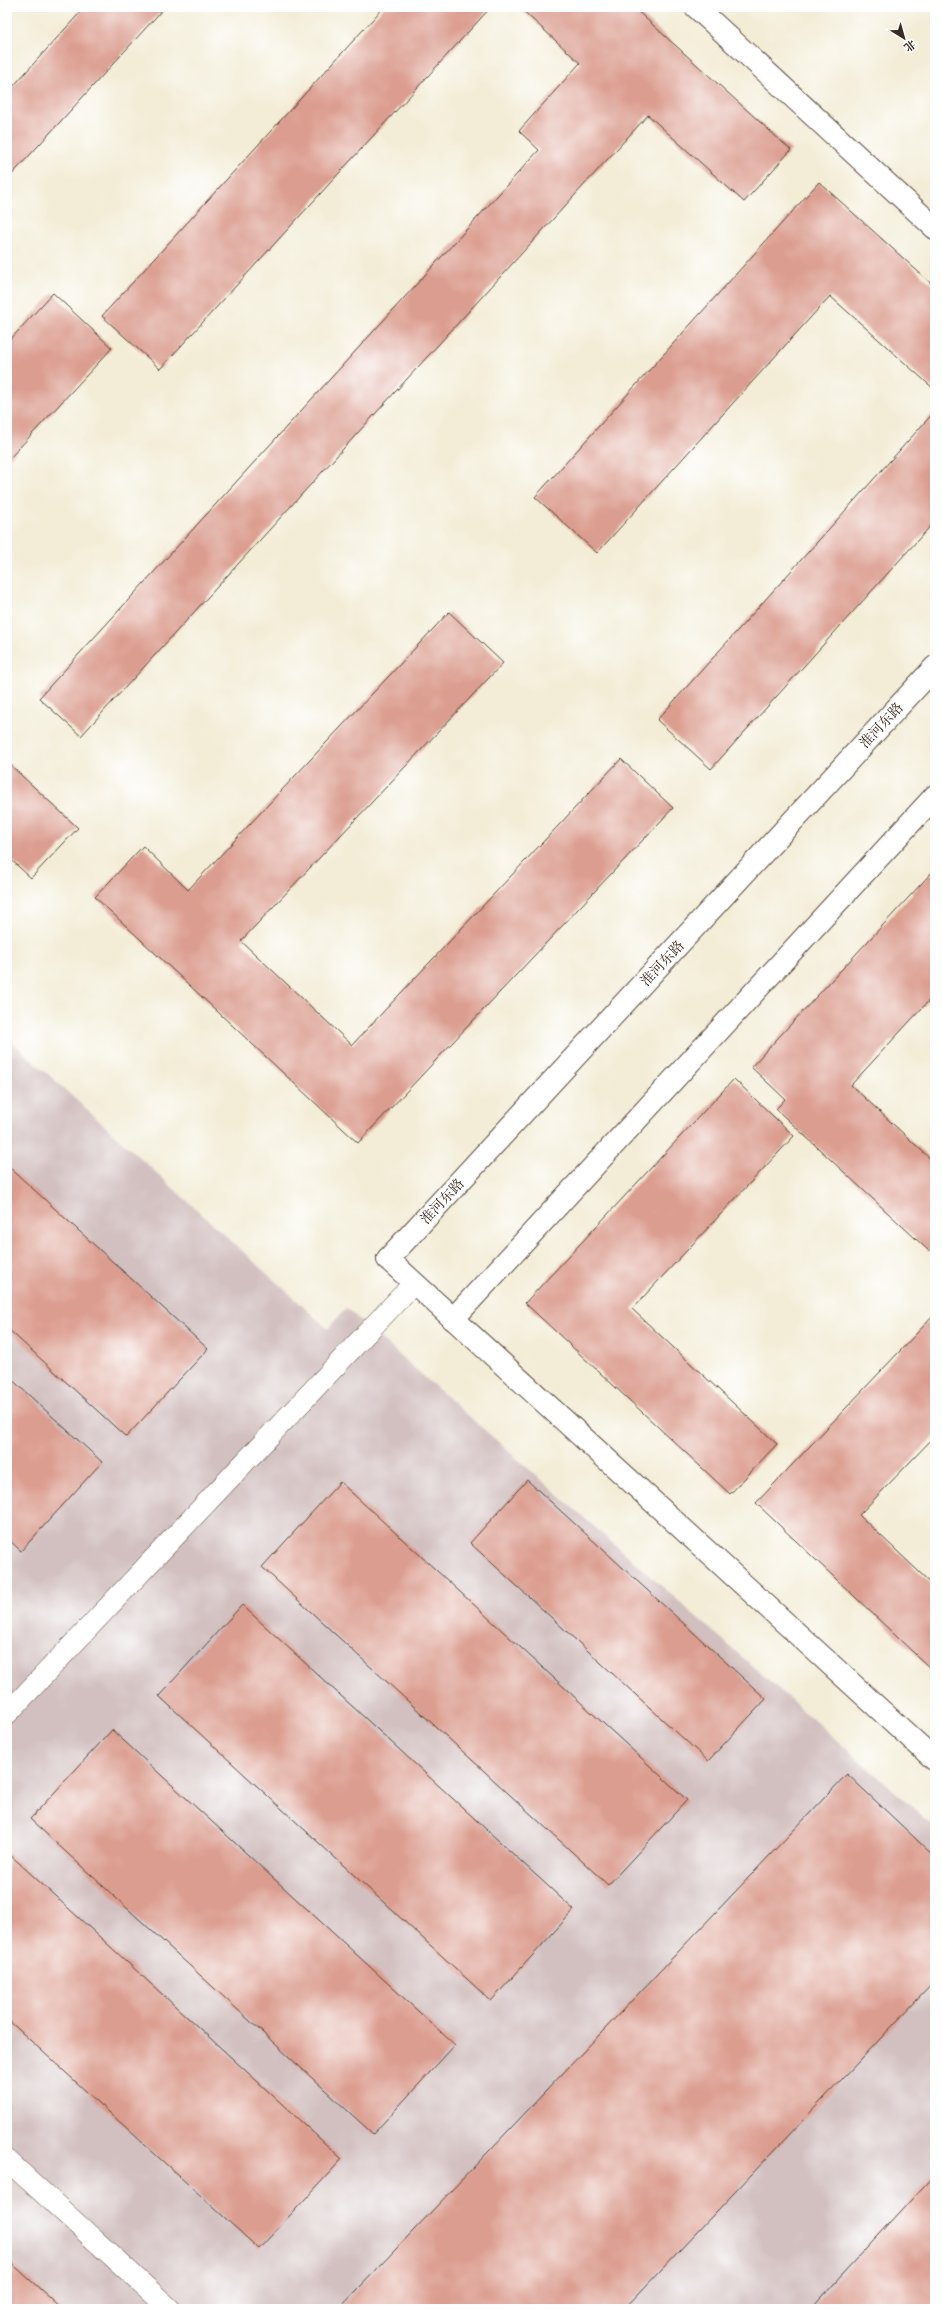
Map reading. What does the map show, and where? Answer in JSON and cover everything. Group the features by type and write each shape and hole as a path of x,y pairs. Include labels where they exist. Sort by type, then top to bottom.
{"main road":[{"path":"696,7 935,228"},
{"name":"淮河东路","path":"414,1283 388,1259 935,667"},
{"path":"453,1319 935,796"},
{"path":"414,1283 935,1760"}],"lane":[{"path":"7,1714 414,1283"},
{"path":"7,2160 170,2309"}],"shaded area":[{"path":"7,1037 328,1329 346,1308 935,1827 935,2309 7,2309"}],"building":[{"path":"85,7 165,7 7,180 7,93"},
{"path":"384,7 491,7 160,369 102,316"},
{"path":"519,7 633,7 791,150 744,202 648,115 81,736 39,698 539,150 519,131 580,63"},
{"path":"819,182 935,287 935,390 830,296 597,553 535,497"},
{"path":"53,293 112,348 7,461 7,343"},
{"path":"935,411 935,521 711,769 657,720"},
{"path":"449,612 503,663 241,941 352,1045 621,759 673,808 358,1143 95,897 143,846 188,890"},
{"path":"7,762 78,828 31,878 7,856"},
{"path":"935,869 935,994 851,1085 935,1163 935,1244 929,1251 776,1109 785,1099 751,1067"},
{"path":"734,1079 794,1136 632,1309 777,1444 730,1494 525,1303"},
{"path":"7,1165 208,1349 126,1437 7,1328"},
{"path":"935,1314 935,1436 859,1515 935,1587 935,1673 756,1503"},
{"path":"7,1375 102,1462 21,1551 7,1538"},
{"path":"527,1480 766,1699 708,1761 470,1543"},
{"path":"340,1482 687,1800 608,1885 262,1567"},
{"path":"242,1605 574,1910 491,2001 159,1696"},
{"path":"112,1730 455,2045 373,2134 30,1819"},
{"path":"847,1774 935,1857 935,1981 624,2309 339,2309"},
{"path":"7,1852 342,2159 259,2249 7,2019"},
{"path":"935,2174 935,2309 811,2309"},
{"path":"7,2259 62,2309 7,2309"}]}
